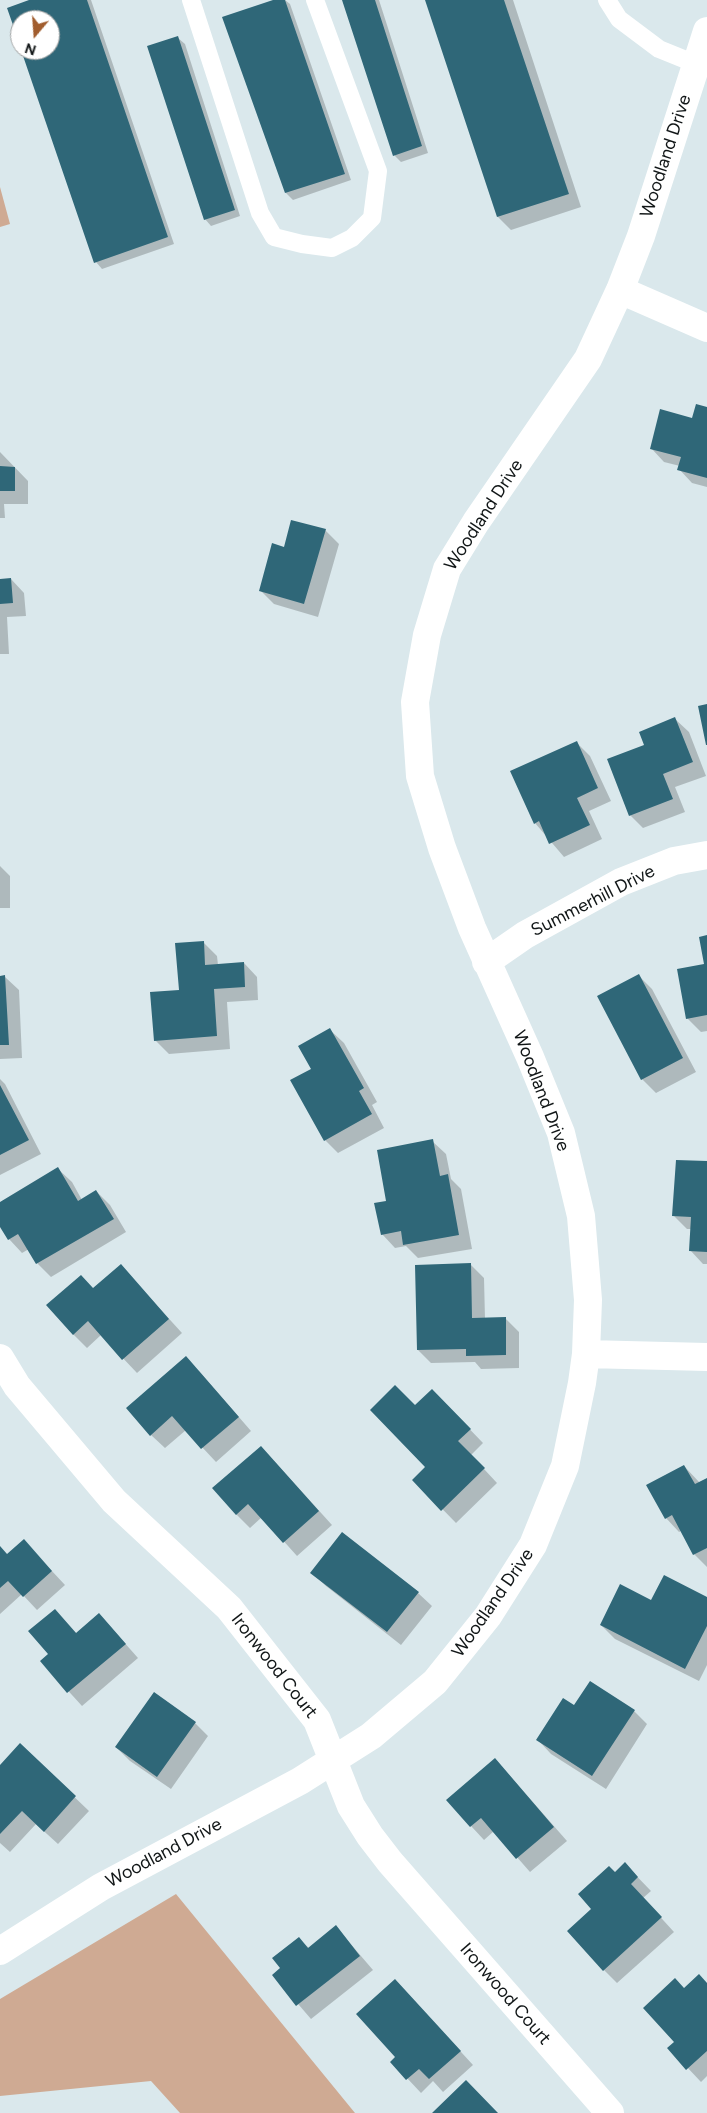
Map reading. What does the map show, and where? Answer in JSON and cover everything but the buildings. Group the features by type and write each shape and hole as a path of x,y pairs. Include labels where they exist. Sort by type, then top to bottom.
{"street":[{"name":"Woodland Drive","path":"0,1951 101,1887 300,1781 371,1736 436,1682 488,1616 533,1545 565,1466 582,1384 586,1354 588,1300 581,1216 561,1133 530,1057 486,962 442,848 420,776 415,702 427,635 446,569 588,359 620,290 641,236 707,32"},
{"path":"620,290 707,328"},
{"name":"Summerhill Drive","path":"486,962 526,935 620,882 674,861 707,855"},
{"path":"586,1354 707,1357"},
{"name":"Ironwood Court","path":"0,1358 17,1386 114,1501 229,1608 317,1720 352,1806 390,1862 610,2113"}],"lane":[{"path":"191,0 260,213 274,237 332,248 352,238 372,218 378,171 315,0"},
{"path":"607,0 619,19 660,50 696,64"}],"shaded area":[{"path":"0,187 10,224 0,227"},
{"path":"176,1894 355,2113 180,2113 151,2081 0,2096 0,1999"}]}
